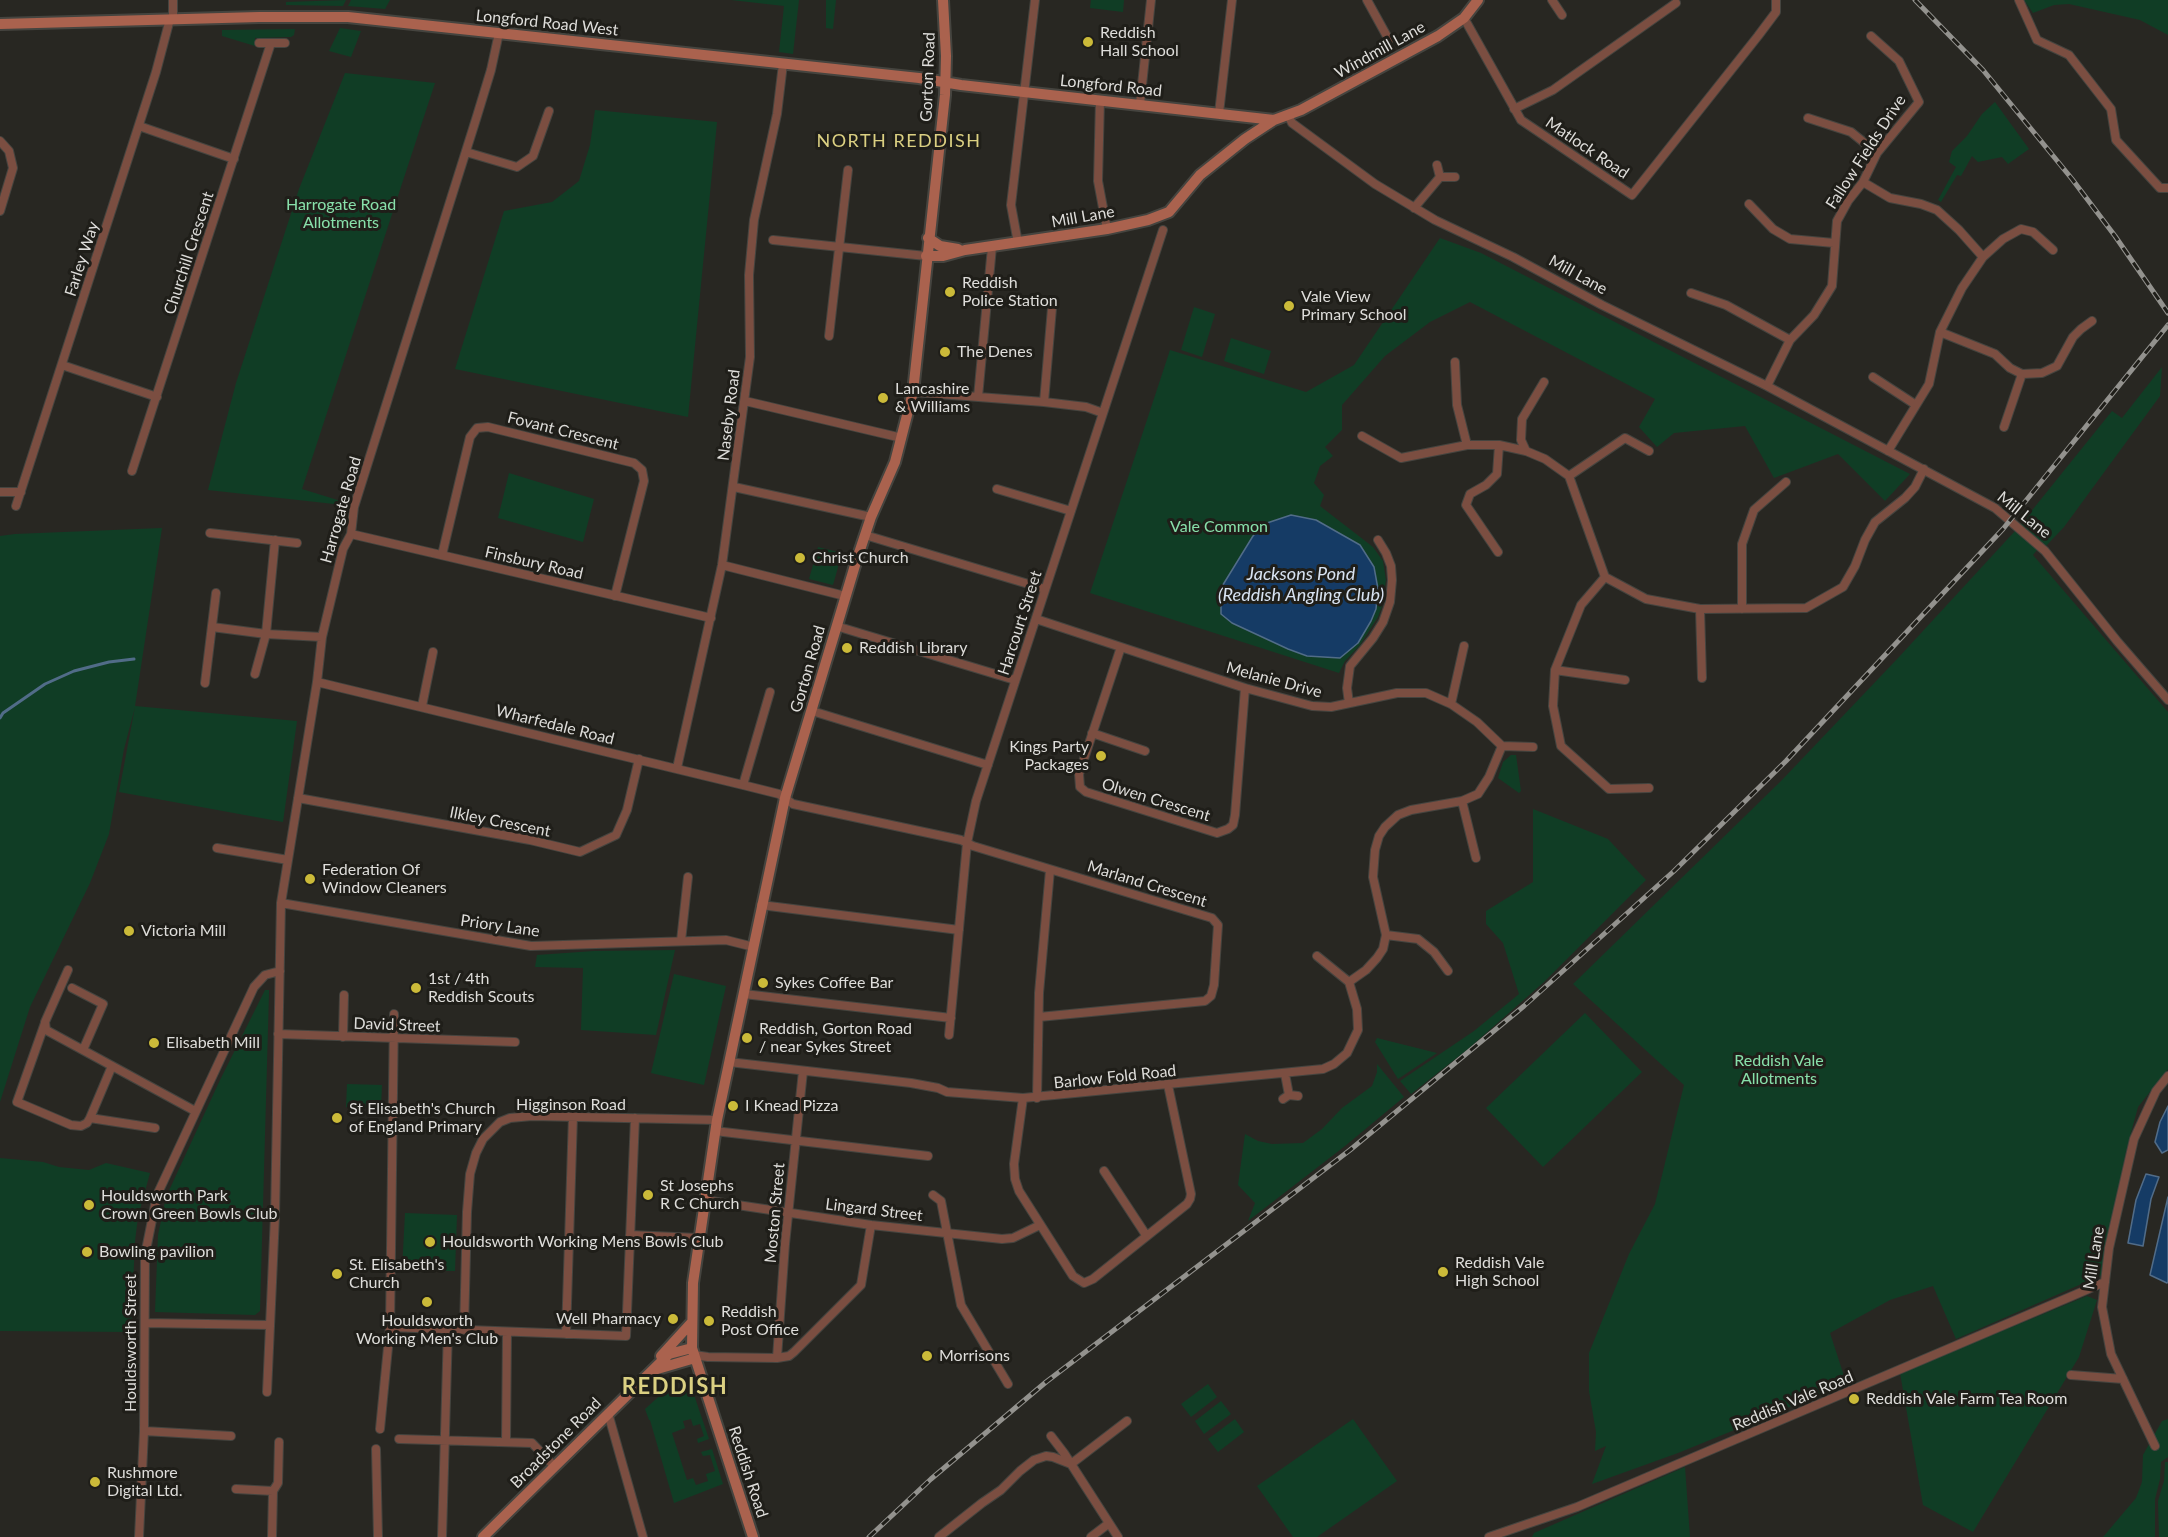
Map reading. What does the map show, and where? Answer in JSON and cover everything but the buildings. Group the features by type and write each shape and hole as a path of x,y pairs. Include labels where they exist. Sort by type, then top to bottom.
{"street":[{"name":"Farley Way","path":"16,506 156,72 172,19 172,0"},
{"name":"Gorton Road","path":"694,1354 693,1282 716,1126 785,798 845,596 871,517 895,462 913,392 945,82 943,0"},
{"path":"1018,243 1011,205 1035,0"},
{"path":"1140,104 1151,0"},
{"path":"1219,113 1232,0"},
{"path":"1367,0 1389,40"},
{"path":"1552,0 1562,15"},
{"name":"Matlock Road","path":"1464,18 1521,120 1632,195 1776,12 1776,0"},
{"path":"2019,0 2037,40 2069,55 2111,109 2116,140 2160,188 2168,188"},
{"name":"Windmill Lane","path":"1288,115 1438,36 1464,18 1476,1"},
{"path":"1514,110 1553,90 1676,3"},
{"name":"Longford Road West","path":"0,24 348,17 945,82"},
{"name":"Harrogate Road","path":"267,1392 275,1216 281,903 317,682 322,636 342,549 351,534 354,507 466,152 491,70 499,33"},
{"name":"Fallow Fields Drive","path":"1767,386 1790,340 1814,315 1832,286 1837,221 1848,201 1863,182 1877,153 1919,102 1899,61 1871,36"},
{"name":"Churchill Crescent","path":"132,471 271,43"},
{"path":"259,44 285,43"},
{"name":"Naseby Road","path":"677,768 722,565 734,487 750,357 749,255 755,211 777,114 783,64"},
{"name":"Longford Road","path":"945,82 1275,120"},
{"path":"1100,100 1098,181 1107,229"},
{"path":"466,152 518,167 533,156 549,111"},
{"name":"Mill Lane","path":"926,256 943,256 965,250 1107,229 1148,220 1169,212 1200,175 1245,139 1275,120 1288,115 1292,123 1375,184 1448,227 1513,256 1602,305 1767,386 1995,508 2045,551 2168,700"},
{"path":"1238,116 1243,119 1246,126 1245,139"},
{"path":"1808,118 1851,132 1877,153"},
{"path":"138,126 234,159"},
{"path":"0,141 9,151 13,168 0,211"},
{"path":"1437,165 1440,177"},
{"path":"829,336 848,170"},
{"path":"1414,208 1440,177"},
{"path":"1440,177 1455,177"},
{"path":"1863,182 1890,198 1921,204 1937,210 1983,257"},
{"path":"1749,204 1773,229 1790,239 1834,243"},
{"path":"1888,451 1929,384 1940,332 1962,288 1983,257 2003,239 2021,229 2033,232 2053,250"},
{"name":"Harcourt Street","path":"949,1035 967,843 976,801 1163,230"},
{"path":"928,238 944,247 965,250"},
{"path":"773,240 926,256"},
{"path":"978,397 992,247"},
{"path":"1691,293 1726,305 1790,340"},
{"path":"1044,402 1052,308"},
{"path":"1940,332 1995,354 2010,368 2022,374 2042,373 2057,366 2073,337 2080,328 2092,321"},
{"path":"1455,362 1457,405 1467,446"},
{"path":"62,366 157,397"},
{"path":"2004,427 2022,374"},
{"path":"1873,377 1916,405"},
{"path":"1526,451 1521,440 1522,419 1544,382"},
{"path":"913,392 1044,402 1086,407 1103,413"},
{"path":"745,401 902,438"},
{"name":"Fovant Crescent","path":"442,555 470,437 477,428 488,427 634,463 642,470 645,481 615,596"},
{"path":"1362,436 1401,458 1467,446 1499,445 1526,451 1545,459 1569,476 1605,577 1646,599 1700,609 1806,608 1843,587 1875,522 1905,498 1915,487 1924,469"},
{"path":"1569,476 1625,438 1649,451"},
{"path":"1498,552 1466,505 1470,494 1486,485 1497,474 1499,445"},
{"path":"1742,609 1742,544 1754,510 1786,482"},
{"path":"734,487 871,517"},
{"path":"997,489 1071,511"},
{"path":"0,492 21,492"},
{"path":"210,533 297,543"},
{"name":"Finsbury Road","path":"351,534 711,618"},
{"path":"865,535 1045,589"},
{"path":"255,674 266,634 275,540"},
{"path":"1350,703 1347,688 1350,666 1383,622 1390,602 1391,566 1378,540"},
{"path":"722,565 845,596"},
{"path":"1605,577 1581,605 1555,670 1553,706 1561,746 1609,789 1649,788"},
{"path":"205,683 216,593"},
{"path":"1700,609 1702,678"},
{"name":"Melanie Drive","path":"1036,619 1245,688 1312,706 1331,708 1397,693 1426,693 1451,704 1477,722 1502,746"},
{"path":"836,626 1015,680"},
{"path":"212,627 266,634 322,636"},
{"path":"1451,704 1464,646"},
{"name":"Olwen Crescent","path":"1121,647 1078,774 1080,787 1086,792 1184,824 1221,833 1228,829 1235,820 1245,688"},
{"path":"422,706 433,652"},
{"path":"1555,670 1625,680"},
{"name":"Wharfedale Road","path":"317,682 779,794 793,804 967,843"},
{"path":"743,785 770,692"},
{"path":"812,711 988,765"},
{"path":"1092,734 1145,751"},
{"path":"1317,956 1350,982 1366,970 1383,949 1386,935 1373,877 1375,850 1379,836 1385,827 1398,815 1411,810 1462,801 1478,794 1489,777 1502,746 1533,747"},
{"name":"Ilkley Crescent","path":"298,798 530,840 580,852 616,835 627,810 639,759"},
{"path":"1462,801 1476,858"},
{"name":"Marland Crescent","path":"967,843 1212,918 1218,925 1214,985 1211,996 1205,1000 1039,1017"},
{"path":"217,848 288,860"},
{"path":"1037,1098 1039,993 1050,870"},
{"path":"681,940 688,877"},
{"name":"Priory Lane","path":"281,903 531,946 726,940 753,947"},
{"path":"761,904 959,930"},
{"path":"1386,935 1418,939 1434,952 1448,971"},
{"path":"68,970 45,1022 18,1102 71,1125 81,1126 90,1118 112,1066"},
{"name":"Houldsworth Street","path":"139,1537 144,1431 145,1255 157,1195 254,987 265,975 280,971"},
{"name":"Barlow Fold Road","path":"729,1062 911,1083 947,1092 1023,1098 1285,1074 1323,1069 1334,1064 1347,1053 1358,1030 1357,1009 1350,982"},
{"path":"72,988 103,1004 83,1050"},
{"path":"744,994 951,1018"},
{"path":"343,1037 344,995"},
{"path":"380,1429 390,1327 394,1014"},
{"path":"45,1022 46,1030 195,1111"},
{"name":"David Street","path":"278,1034 393,1040 516,1042"},
{"name":"Moston Street","path":"777,1358 803,1071"},
{"path":"1285,1074 1286,1097 1298,1096"},
{"name":"Mill Lane","path":"2155,1446 2111,1354 2102,1307 2109,1248 2134,1139 2156,1091 2168,1076"},
{"path":"1023,1098 1014,1164 1015,1179 1019,1191 1073,1276 1084,1282 1093,1279 1187,1204 1190,1199 1168,1085"},
{"path":"566,1334 573,1116"},
{"name":"Higginson Road","path":"464,1330 470,1174 483,1139 500,1122 510,1118 573,1116 635,1118 716,1126 796,1141 928,1156"},
{"path":"90,1118 155,1128"},
{"path":"390,1327 627,1336 635,1118"},
{"path":"1104,1171 1146,1235"},
{"path":"933,1195 941,1201 961,1305 1008,1384"},
{"name":"Lingard Street","path":"704,1200 871,1225 946,1231 1002,1239 1012,1238 1040,1225"},
{"path":"694,1354 708,1357 777,1358 789,1356 861,1285 871,1225"},
{"path":"630,1235 699,1238"},
{"name":"Reddish Vale Road","path":"1489,1537 1577,1507 2104,1282"},
{"path":"651,1371 669,1346 692,1322"},
{"path":"145,1323 269,1325"},
{"path":"442,1537 448,1329"},
{"path":"506,1442 507,1332"},
{"name":"Broadstone Road","path":"483,1537 669,1354 694,1354"},
{"name":"Reddish Road","path":"694,1354 753,1537"},
{"path":"2071,1375 2122,1380"},
{"path":"608,1413 643,1537"},
{"path":"1071,1464 1127,1421"},
{"path":"144,1431 231,1436"},
{"path":"1051,1436 1118,1537"},
{"path":"399,1439 532,1443 554,1466"},
{"path":"272,1537 273,1491 278,1484 279,1442"},
{"path":"376,1449 378,1537"},
{"path":"939,1537 1001,1490 1034,1460 1046,1456 1071,1464"},
{"path":"236,1489 273,1491"},
{"path":"1090,1537 1108,1524"}],"green space":[{"path":"346,0 343,6 286,5 286,2"},
{"path":"351,0 390,0 385,9 348,6"},
{"path":"731,0 799,0 793,54 779,52 784,6"},
{"path":"826,0 836,0 833,29 826,28"},
{"path":"1091,0 1124,0 1123,12 1090,8"},
{"path":"2024,0 2168,0 2168,35 2140,20 2069,4 2054,5 2033,13"},
{"path":"340,28 361,31 351,57 329,51"},
{"path":"295,29 291,37 255,38 255,46 222,36 222,30"},
{"name":"Harrogate Road Allotments","path":"345,73 435,83 302,489 344,502 343,505 208,490 236,383 299,189"},
{"path":"1995,102 2029,149 2008,164 2002,157 1978,162 1972,156 1961,176 1957,175 1941,202 1938,200 1956,167 1949,162 1952,151 1967,136 1982,114"},
{"path":"595,110 717,122 688,417 455,369 504,211 552,202 579,181 590,145"},
{"name":"Vale Common","path":"1440,238 1481,253 1910,474 1885,501 1838,454 1774,478 1745,426 1674,433 1657,447 1639,427 1655,399 1470,302 1430,322 1385,356 1342,405 1342,430 1325,447 1333,456 1320,466 1314,483 1324,495 1320,506 1373,547 1383,561 1386,580 1378,617 1360,645 1345,661 1339,673 1090,593 1170,350 1306,392 1354,365"},
{"path":"1194,307 1215,314 1202,357 1181,350"},
{"path":"1231,338 1271,351 1264,374 1224,361"},
{"path":"2162,367 2160,396 2064,527 2046,546 2021,524 2112,411 2122,418"},
{"path":"509,473 594,499 583,542 498,518"},
{"path":"162,528 135,706 297,721 283,822 119,792 135,707 124,749 109,834 90,883 30,1007 0,1102 0,536"},
{"name":"Reddish Vale Allotments","path":"2015,531 2037,550 2033,555 2168,712 2168,1069 2138,1107 2126,1151 2102,1275 1956,1339 1933,1286 1890,1300 1830,1333 1846,1382 1678,1453 1592,1484 1606,1446 1595,1451 1596,1432 1589,1391 1589,1353 1629,1254 1655,1204 1684,1085 1573,984 1781,781"},
{"path":"818,547 842,553 833,585 809,579"},
{"path":"1511,755 1516,755 1521,791 1519,793 1498,778 1503,762"},
{"path":"1533,809 1608,839 1646,880 1544,982 1468,1049 1411,1094 1400,1081 1474,1031 1519,994 1503,943 1486,924 1486,911 1533,882"},
{"path":"675,950 656,1035 581,1030 583,968 535,967 537,955 594,951"},
{"path":"674,974 726,986 704,1085 651,1073"},
{"path":"265,990 269,990 269,993 260,1311 255,1315 155,1312 158,1235 166,1197"},
{"path":"1585,1013 1642,1072 1543,1167 1486,1108"},
{"path":"1377,1038 1437,1053 1398,1079 1375,1042"},
{"path":"1377,1064 1404,1097 1248,1221 1255,1203 1238,1185 1245,1134 1258,1141 1272,1144 1303,1143 1322,1129 1342,1108 1372,1086"},
{"path":"347,1084 382,1085 381,1108 346,1107"},
{"path":"0,1158 89,1170 106,1163 150,1173 138,1217 135,1241 131,1332 0,1331"},
{"name":"Houldsworth Working Mens Bowls Club","path":"405,1213 457,1215 455,1271 402,1270"},
{"path":"2087,1296 2097,1300 2079,1357 1973,1532 1923,1505 1900,1373"},
{"path":"1208,1384 1217,1397 1191,1417 1181,1404"},
{"path":"691,1386 709,1439 698,1443 697,1439 704,1436 700,1424 693,1426 691,1419 683,1421 685,1428 672,1433 687,1480 693,1478 696,1485 708,1481 706,1474 715,1471 710,1455 703,1456 701,1452 712,1449 723,1484 674,1503 645,1409 666,1390 667,1394"},
{"path":"1221,1401 1231,1414 1204,1434 1195,1421"},
{"path":"1235,1419 1244,1432 1218,1452 1208,1439"},
{"path":"1353,1419 1397,1481 1317,1537 1293,1537 1257,1486"},
{"path":"2168,1419 2168,1457 2161,1462 2155,1499 2155,1537 2103,1537 2136,1498 2142,1482 2143,1455 2162,1421"},
{"path":"2165,1462 2168,1462 2168,1537 2159,1537 2158,1501 2164,1481"},
{"path":"1685,1467 1690,1537 1532,1537 1534,1533"}],"water":[{"name":"Jacksons Pond (Reddish Angling Club)","path":"1291,515 1316,520 1360,545 1374,567 1378,589 1376,609 1358,643 1340,658 1307,656 1288,649 1232,623 1221,614 1221,588 1253,536 1264,524"},
{"path":"2168,1106 2168,1150 2162,1153 2155,1142 2160,1122"},
{"path":"2146,1174 2159,1177 2151,1199 2143,1246 2128,1243 2136,1200"},
{"path":"2168,1197 2168,1282 2167,1283 2150,1275"}],"waterway":[{"path":"0,718 3,713 45,684 74,671 109,662 134,659"}],"railway":[{"path":"1915,0 1983,70 2072,179 2168,313"},
{"path":"869,1537 931,1479 1046,1382 1350,1150 1524,1006 1674,871 1786,761 2003,529 2168,325"}],"place":[{"name":"Reddish Hall School","path":"1088,42"},
{"name":"Reddish Police Station","path":"950,292"},
{"name":"Vale View Primary School","path":"1289,306"},
{"name":"The Denes","path":"945,352"},
{"name":"Lancashire & Williams","path":"883,398"},
{"name":"Christ Church","path":"800,558"},
{"name":"Reddish Library","path":"847,648"},
{"name":"Kings Party Packages","path":"1101,756"},
{"name":"Federation Of Window Cleaners","path":"310,879"},
{"name":"Victoria Mill","path":"129,931"},
{"name":"Sykes Coffee Bar","path":"763,983"},
{"name":"1st / 4th Reddish Scouts","path":"416,988"},
{"name":"Reddish, Gorton Road / near Sykes Street","path":"747,1038"},
{"name":"Elisabeth Mill","path":"154,1043"},
{"name":"I Knead Pizza","path":"733,1106"},
{"name":"St Elisabeth's Church of England Primary","path":"337,1118"},
{"name":"St Josephs R C Church","path":"648,1195"},
{"name":"Houldsworth Park Crown Green Bowls Club","path":"89,1205"},
{"name":"Houldsworth Working Mens Bowls Club","path":"430,1242"},
{"name":"Bowling pavilion","path":"87,1252"},
{"name":"Reddish Vale High School","path":"1443,1272"},
{"name":"St. Elisabeth's Church","path":"337,1274"},
{"name":"Houldsworth Working Men's Club","path":"427,1302"},
{"name":"Well Pharmacy","path":"673,1319"},
{"name":"Reddish Post Office","path":"709,1321"},
{"name":"Morrisons","path":"927,1356"},
{"name":"Reddish Vale Farm Tea Room","path":"1854,1399"},
{"name":"Rushmore Digital Ltd.","path":"95,1482"}],"district":[{"name":"NORTH REDDISH","path":"899,141"},
{"name":"REDDISH","path":"675,1387"}]}
